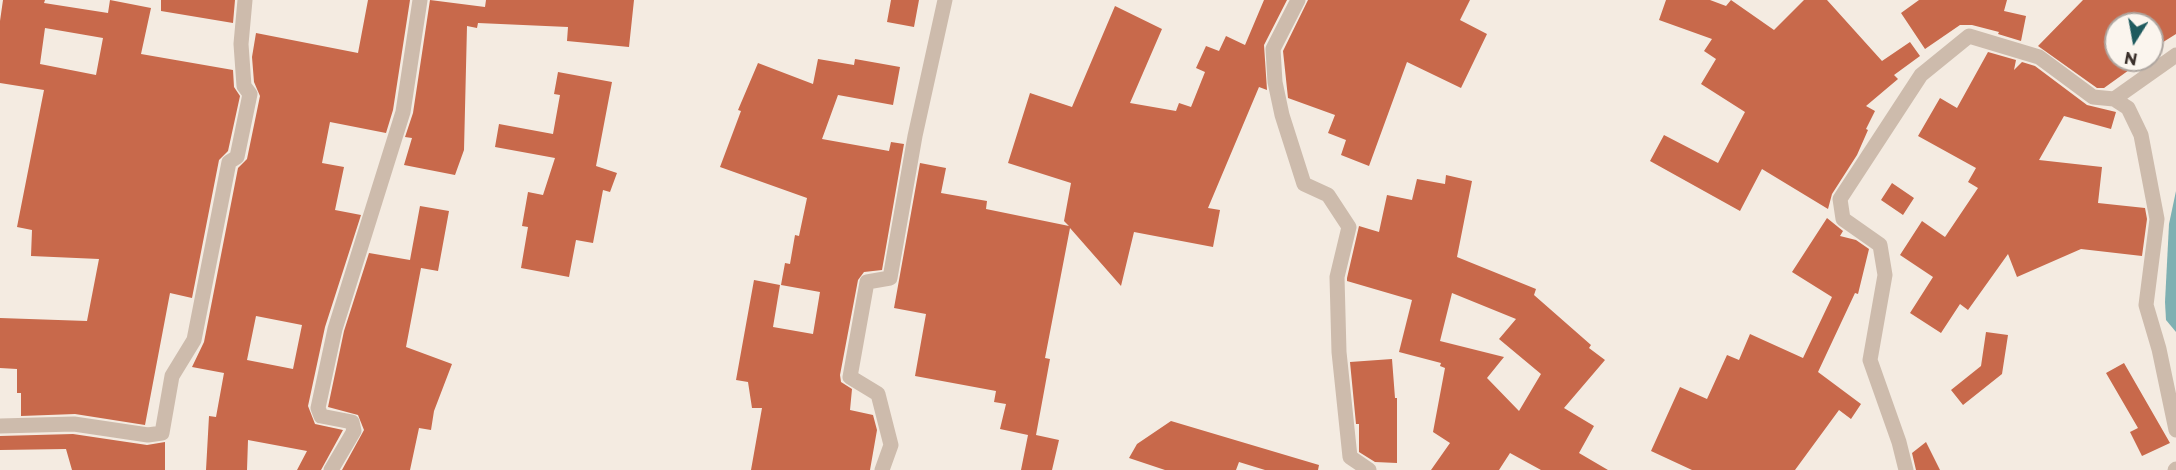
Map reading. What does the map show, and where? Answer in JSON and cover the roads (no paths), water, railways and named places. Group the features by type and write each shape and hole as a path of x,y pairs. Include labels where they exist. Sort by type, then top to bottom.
{"street":[{"path":"0,426 74,424 148,435 162,433 172,376 194,340 229,162 237,157 250,94 244,86 241,44 244,0"},
{"path":"331,470 354,431 352,422 321,416 318,408 335,329 403,112 420,0"},
{"path":"882,470 891,445 878,394 850,377 867,282 890,278 915,136 945,0"},
{"path":"1298,0 1273,49 1275,82 1282,115 1304,184 1328,195 1349,227 1337,277 1339,352 1350,457 1370,470"},
{"path":"1906,470 1899,442 1870,360 1885,275 1880,245 1843,219 1839,199 1921,75 1969,36 2039,57 2092,96 2114,99 2128,108 2141,135 2157,219 2146,305 2159,349 2171,417 2176,430"},
{"path":"2114,99 2176,55"}],"water":[{"path":"2176,191 2176,332 2166,320 2165,302 2169,224"}]}
